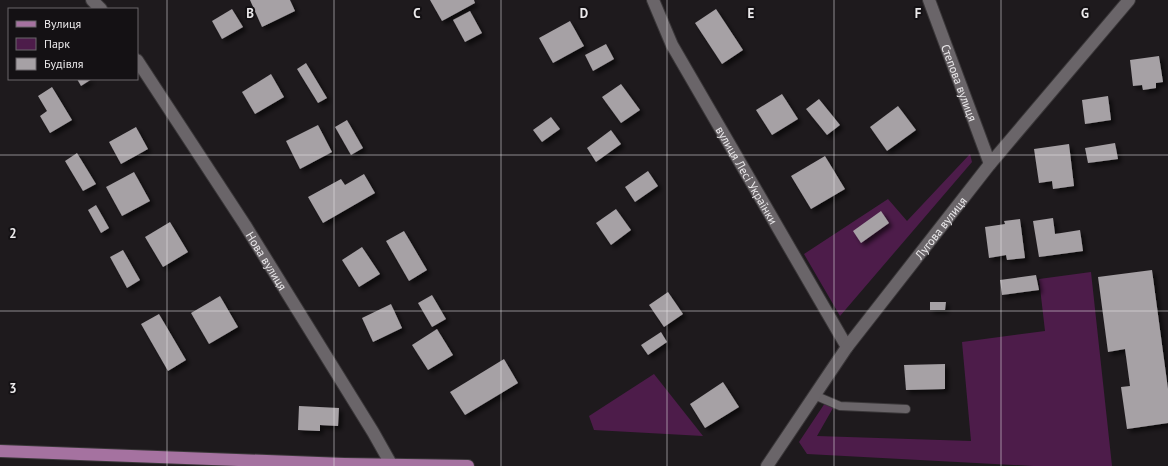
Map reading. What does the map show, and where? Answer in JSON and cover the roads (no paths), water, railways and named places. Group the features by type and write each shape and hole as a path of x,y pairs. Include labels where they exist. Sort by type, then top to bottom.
{"main road":[{"path":"0,451 468,466"}],"street":[{"path":"92,0 100,8"},
{"name":"вулиця Лесі Українки","path":"653,0 672,45 847,347"},
{"name":"Степова вулиця","path":"929,0 990,164"},
{"name":"Лугова вулиця","path":"767,466 847,347 990,164 1129,0"},
{"name":"Нова вулиця","path":"138,62 245,225 374,432 391,464"}],"lane":[{"path":"814,395 840,406 906,409"}]}
